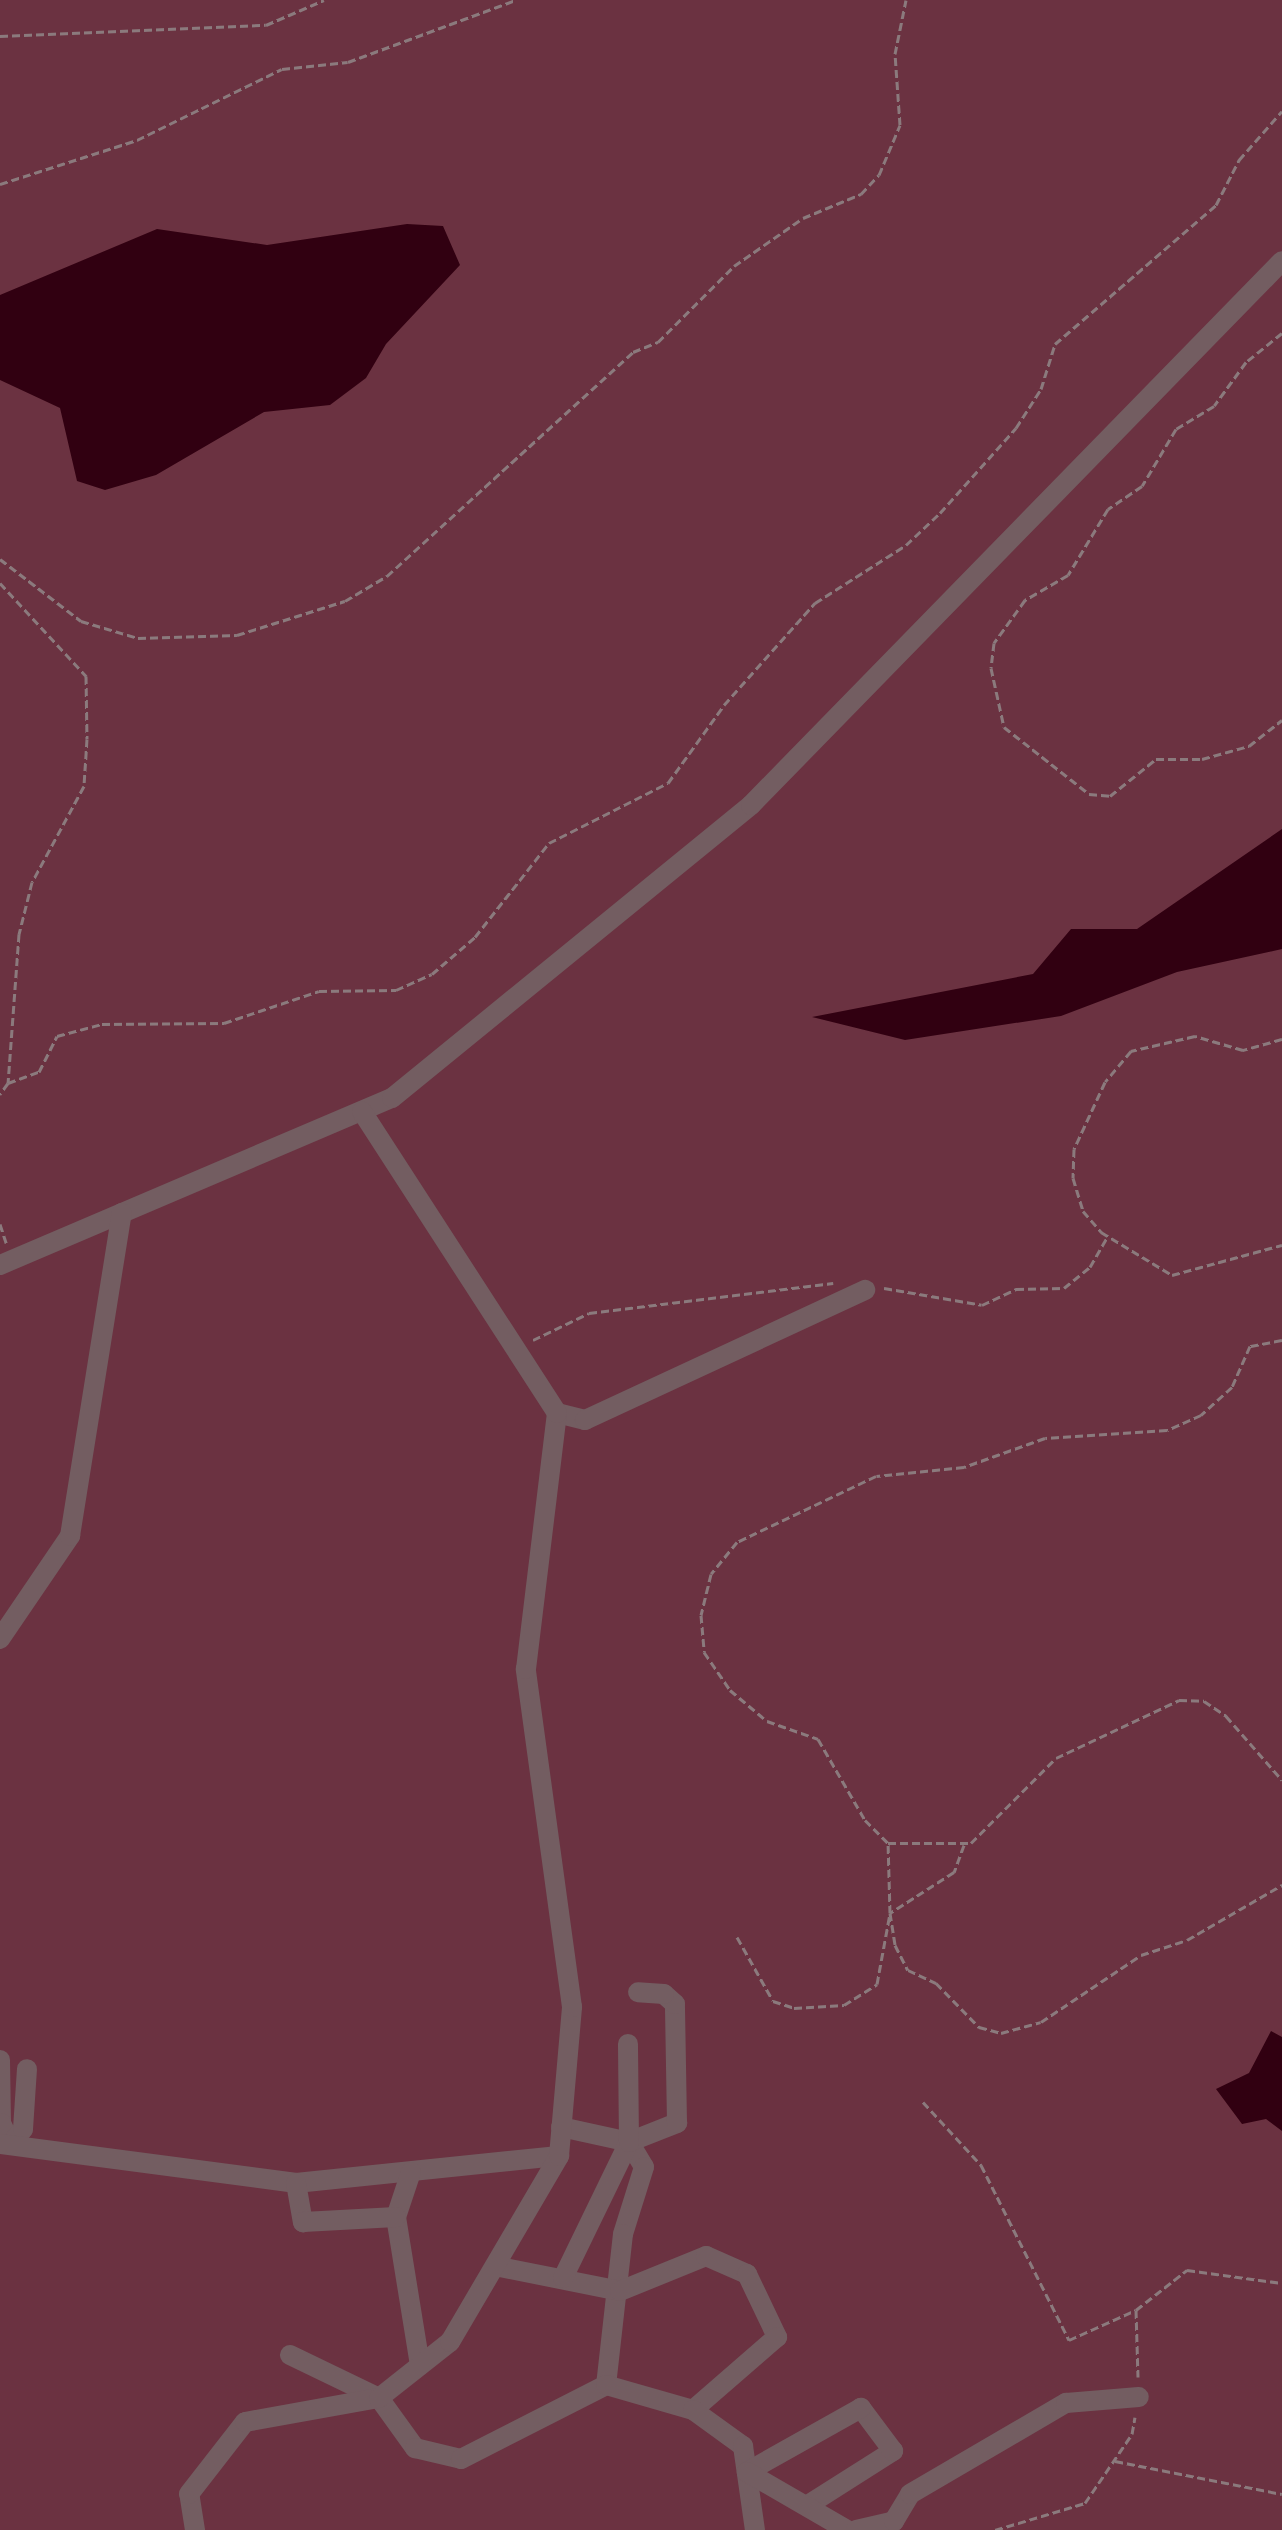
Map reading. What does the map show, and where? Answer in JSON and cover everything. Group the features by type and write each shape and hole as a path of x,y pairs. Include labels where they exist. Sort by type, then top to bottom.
{"street":[{"path":"0,1265 392,1098 751,805 1282,261"},
{"path":"195,2530 189,2494 245,2422 379,2398 450,2342 559,2156 572,2007 526,1669 557,1413 362,1111"},
{"path":"0,1639 70,1536 122,1213"},
{"path":"557,1413 585,1420 865,1290"},
{"path":"561,2127 629,2142 677,2123 675,2004 664,1994 638,1992"},
{"path":"563,2278 629,2142 628,2044"},
{"path":"0,2060 1,2123 6,2144"},
{"path":"6,2144 23,2129 27,2069"},
{"path":"606,2385 620,2291 623,2234 644,2167 629,2142"},
{"path":"6,2144 296,2183 559,2156"},
{"path":"411,2172 396,2217 420,2365"},
{"path":"296,2183 303,2222 396,2217"},
{"path":"589,2226 623,2234"},
{"path":"495,2266 620,2291 706,2256 729,2262 760,2291 777,2329 771,2349 693,2410"},
{"path":"290,2355 379,2398 415,2448 461,2459 606,2385 693,2410 743,2446 755,2530"},
{"path":"856,2530 894,2521 910,2494 1066,2403 1139,2397"},
{"path":"747,2472 861,2408 893,2451 808,2505"},
{"path":"747,2472 847,2530"}],"path":[{"path":"0,36 266,25 324,0"},
{"path":"0,184 137,140 282,69 348,62 516,0"},
{"path":"0,559 81,621 138,638 237,635 345,601 376,583 633,352 658,342 734,266 870,184 896,147 896,24 906,0"},
{"path":"8,1083 39,1072 57,1036 102,1024 224,1023 319,991 396,990 432,974 475,937 549,843 668,783 724,705 815,603 906,545 940,513 1016,428 1041,389 1055,344 1216,205 1239,160 1282,111"},
{"path":"1282,333 1246,362 1214,406 1176,429 1142,486 1108,509 1068,575 1025,600 994,643 991,668 1004,727 1089,794 1110,796 1156,759 1202,759 1249,746 1282,720"},
{"path":"0,583 64,644 86,676 87,692 84,786 32,882 19,934 8,1083 0,1094"},
{"path":"1282,1039 1243,1050 1195,1036 1131,1051 1105,1082 1074,1149 1083,1211 1107,1237 1172,1275 1282,1245"},
{"path":"515,1349 589,1313 829,1282 865,1290 895,1286 982,1305 1016,1289 1064,1288 1090,1267 1107,1237"},
{"path":"737,1937 773,2001 794,2008 844,2005 877,1984 890,1913 888,1843 865,1820 818,1739 767,1721 730,1690 704,1652 701,1615 711,1574 737,1542 876,1476 964,1467 1045,1438 1167,1430 1201,1415 1232,1387 1250,1346 1282,1340"},
{"path":"890,1913 954,1872 964,1845 1056,1758 1179,1700 1204,1701 1226,1716 1282,1780"},
{"path":"888,1843 964,1845"},
{"path":"890,1913 908,1970 936,1983 979,2027 1001,2033 1041,2022 1141,1955 1187,1940 1282,1885"},
{"path":"923,2102 981,2165 1069,2340 1136,2310 1187,2270 1282,2283"},
{"path":"995,2530 1085,2503 1115,2461 1132,2434 1139,2397 1136,2310"},
{"path":"1115,2461 1265,2496 1282,2494"}],"shaded area":[{"path":"0,0 1282,0 1282,2530 0,2530"},
{"path":"407,224 443,226 460,265 386,344 366,378 330,405 264,412 156,475 105,490 77,481 60,408 0,380 0,295 157,229 267,245"},
{"path":"1282,829 1282,949 1177,972 1061,1016 905,1040 812,1017 1033,974 1071,929 1137,929"},
{"path":"1271,2031 1282,2037 1282,2131 1266,2119 1242,2124 1216,2089 1249,2073"}]}
